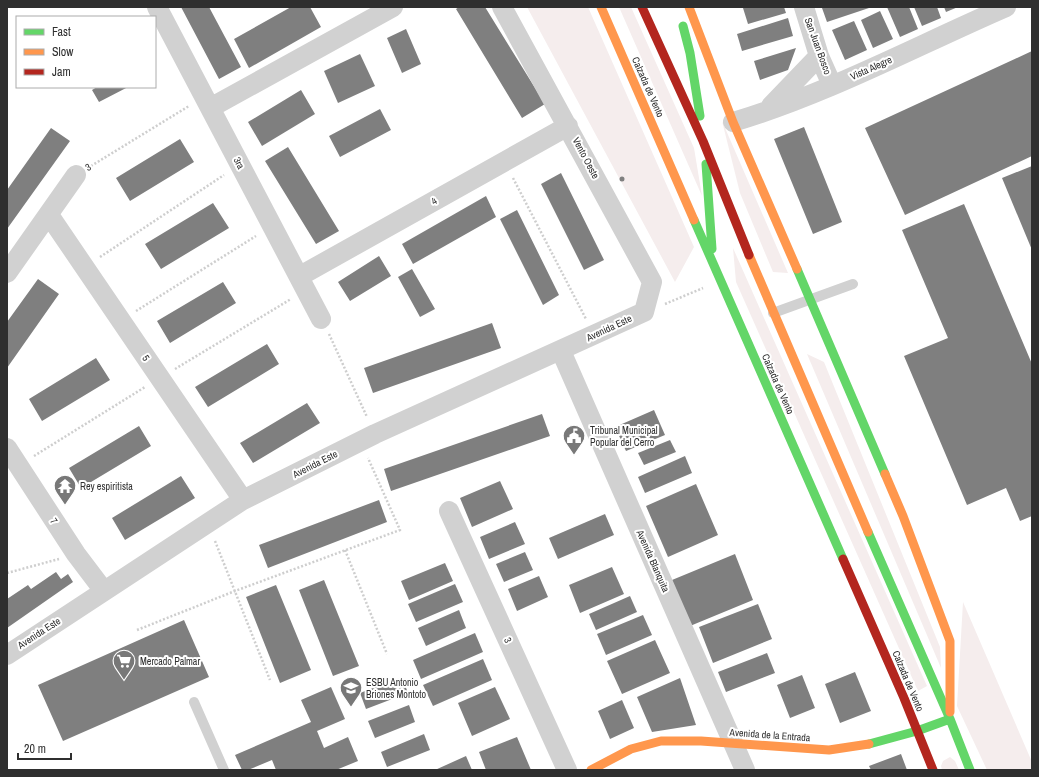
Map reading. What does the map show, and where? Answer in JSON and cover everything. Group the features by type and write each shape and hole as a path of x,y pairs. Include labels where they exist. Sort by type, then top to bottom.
{"main road":[{"name":"Calzada de Vento","path":"601,7 934,770"},
{"path":"642,7 703,140 774,313 950,719 970,770"},
{"path":"689,7 732,122 903,516 950,642 950,719"},
{"path":"680,15 690,53 703,140 711,219 713,262"},
{"name":"Avenida de la Entrada","path":"591,770 631,749 661,741 701,741 829,750 864,746 918,731 950,719"}],"street":[{"name":"3ra","path":"157,7 322,320"},
{"path":"206,102 393,7"},
{"name":"Vento Oeste","path":"502,7 652,282 644,312"},
{"name":"San Juan Bosco","path":"804,7 819,56 832,85"},
{"name":"Vista Alegre","path":"732,122 766,111 832,85 1006,7"},
{"path":"766,111 819,56"},
{"name":"4","path":"300,276 568,126"},
{"name":"3","path":"7,273 50,215 76,175"},
{"name":"5","path":"50,215 242,500"},
{"name":"Avenida Este","path":"7,655 242,500 368,437 644,312"},
{"name":"Avenida Blanquita","path":"560,351 746,770"},
{"name":"7","path":"7,448 76,554 104,591"},
{"name":"3","path":"449,511 567,770"}],"lane":[{"path":"774,313 853,284"},
{"path":"194,702 224,770"}],"path":[{"name":"3","path":"76,175 206,102"},
{"path":"504,161 594,335"},
{"path":"84,267 240,165"},
{"path":"121,321 273,226"},
{"path":"644,312 721,282"},
{"path":"137,630 235,591 400,530 368,437 322,320"},
{"path":"209,523 270,680"},
{"path":"345,550 387,654"},
{"path":"7,573 76,554"}],"shaded area":[{"path":"527,7 588,7 694,247 675,282"},
{"path":"619,7 631,7 694,148 702,196"},
{"path":"722,121 788,273 773,272 740,193"},
{"path":"733,248 927,686 918,691 736,282"},
{"path":"807,354 824,362 940,647 941,668"},
{"path":"963,602 1032,762 1032,770 987,770 957,706"},
{"path":"950,757 955,761 959,770 942,770 941,766 943,761"}],"building":[{"path":"181,7 209,7 241,67 219,79"},
{"path":"291,7 310,7 321,27 249,68 234,39"},
{"path":"459,7 485,7 545,104 522,118 456,9"},
{"path":"784,7 786,13 748,24 743,8"},
{"path":"872,7 827,22 822,8"},
{"path":"887,7 909,7 918,29 900,37"},
{"path":"914,7 937,7 941,18 922,26"},
{"path":"944,7 958,7 946,12"},
{"path":"880,11 893,39 873,48 861,20"},
{"path":"788,18 793,36 742,51 737,34"},
{"path":"854,21 867,50 845,60 832,30"},
{"path":"406,29 421,64 402,73 387,38"},
{"path":"796,48 788,70 760,80 754,61"},
{"path":"1032,51 1032,156 905,215 865,128"},
{"path":"360,54 375,86 338,103 324,71"},
{"path":"95,88 126,88 99,102 92,90"},
{"path":"301,90 315,114 262,146 248,122"},
{"path":"380,109 391,130 340,157 329,136"},
{"path":"804,127 842,222 813,234 774,139"},
{"path":"51,128 70,141 7,229 7,190"},
{"path":"180,139 194,162 130,201 116,178"},
{"path":"288,147 339,231 316,244 265,161"},
{"path":"1032,166 1032,250 1002,178"},
{"path":"561,173 604,260 584,270 541,184"},
{"path":"622,176 625,179 622,182 619,179"},
{"path":"486,196 496,217 413,264 402,244"},
{"path":"213,203 229,228 161,269 145,244"},
{"path":"964,204 1032,364 1032,516 1020,521 1006,488 967,505 904,356 948,338 902,230"},
{"path":"517,210 559,295 543,305 500,219"},
{"path":"379,256 391,276 350,301 338,282"},
{"path":"412,269 435,309 420,317 398,277"},
{"path":"38,279 59,294 7,368 7,322"},
{"path":"223,282 236,303 170,343 157,321"},
{"path":"492,323 501,348 373,393 364,368"},
{"path":"267,344 279,364 208,407 195,387"},
{"path":"96,358 110,380 42,421 29,399"},
{"path":"307,403 320,423 253,463 240,443"},
{"path":"654,410 665,435 626,451 615,427"},
{"path":"542,414 550,436 391,491 384,469"},
{"path":"139,426 151,446 81,488 69,468"},
{"path":"670,440 676,452 644,465 638,453"},
{"path":"685,456 692,473 645,493 638,477"},
{"path":"181,476 195,498 125,540 112,518"},
{"path":"500,481 513,509 472,527 460,498"},
{"path":"696,484 718,535 668,557 646,506"},
{"path":"379,500 387,522 268,568 259,545"},
{"path":"605,514 614,535 558,559 549,538"},
{"path":"515,522 525,544 489,559 480,537"},
{"path":"525,552 533,570 504,582 496,564"},
{"path":"735,554 753,600 690,626 672,580"},
{"path":"445,563 453,581 409,600 401,581"},
{"path":"612,567 624,594 580,613 569,585"},
{"path":"56,572 61,579 68,574 73,582 7,628 7,599 28,585 31,589"},
{"path":"539,576 548,597 517,611 508,589"},
{"path":"324,580 359,666 333,676 299,590"},
{"path":"455,584 463,602 416,622 408,604"},
{"path":"276,585 311,670 280,683 246,597"},
{"path":"630,596 637,612 596,630 589,614"},
{"path":"758,604 772,639 713,663 699,627"},
{"path":"459,610 466,628 426,646 418,628"},
{"path":"643,615 652,635 606,655 597,634"},
{"name":"Mercado Palmar","path":"184,620 209,677 63,741 38,685"},
{"path":"475,633 483,652 421,679 413,660"},
{"path":"655,640 670,673 622,694 607,661"},
{"path":"767,653 775,673 726,692 718,672"},
{"path":"483,659 492,680 433,706 423,685"},
{"path":"855,672 871,711 840,723 825,684"},
{"path":"802,675 815,708 790,718 777,685"},
{"path":"402,677 408,693 366,709 360,693"},
{"path":"680,678 696,725 652,732 637,697"},
{"path":"331,687 345,719 317,731 324,748 348,737 358,761 336,770 276,770 272,760 248,770 242,770 235,755 311,722 301,700"},
{"path":"495,687 510,719 472,736 458,703"},
{"path":"622,700 634,728 610,739 598,711"},
{"path":"409,705 415,722 375,738 368,721"},
{"path":"424,734 430,750 387,767 381,752"},
{"path":"517,737 531,770 486,770 479,752"},
{"path":"901,754 907,770 871,770 869,766"},
{"path":"466,756 472,770 435,770"}],"traffic: fast":[{"path":"683,26 690,53 700,116"},
{"path":"706,164 712,249"},
{"path":"694,220 843,559"},
{"path":"797,269 885,474"},
{"path":"868,532 950,719 970,770"},
{"path":"869,744 917,731 950,719"}],"traffic: slow":[{"path":"601,7 694,220"},
{"path":"689,7 733,122 797,269"},
{"path":"749,255 868,532"},
{"path":"885,474 903,516 950,641 950,712"},
{"path":"591,770 631,749 661,741 701,741 829,750 869,744"}],"traffic: jam":[{"path":"642,7 703,141 749,255"},
{"path":"843,559 904,698 933,770"}],"place":[{"name":"Tribunal Municipal Popular del Cerro","path":"574,456"},
{"name":"Rey espiritista","path":"65,506"},
{"name":"Mercado Palmar","path":"124,680"},
{"name":"ESBU Antonio Briones Montoto","path":"351,708"}]}
